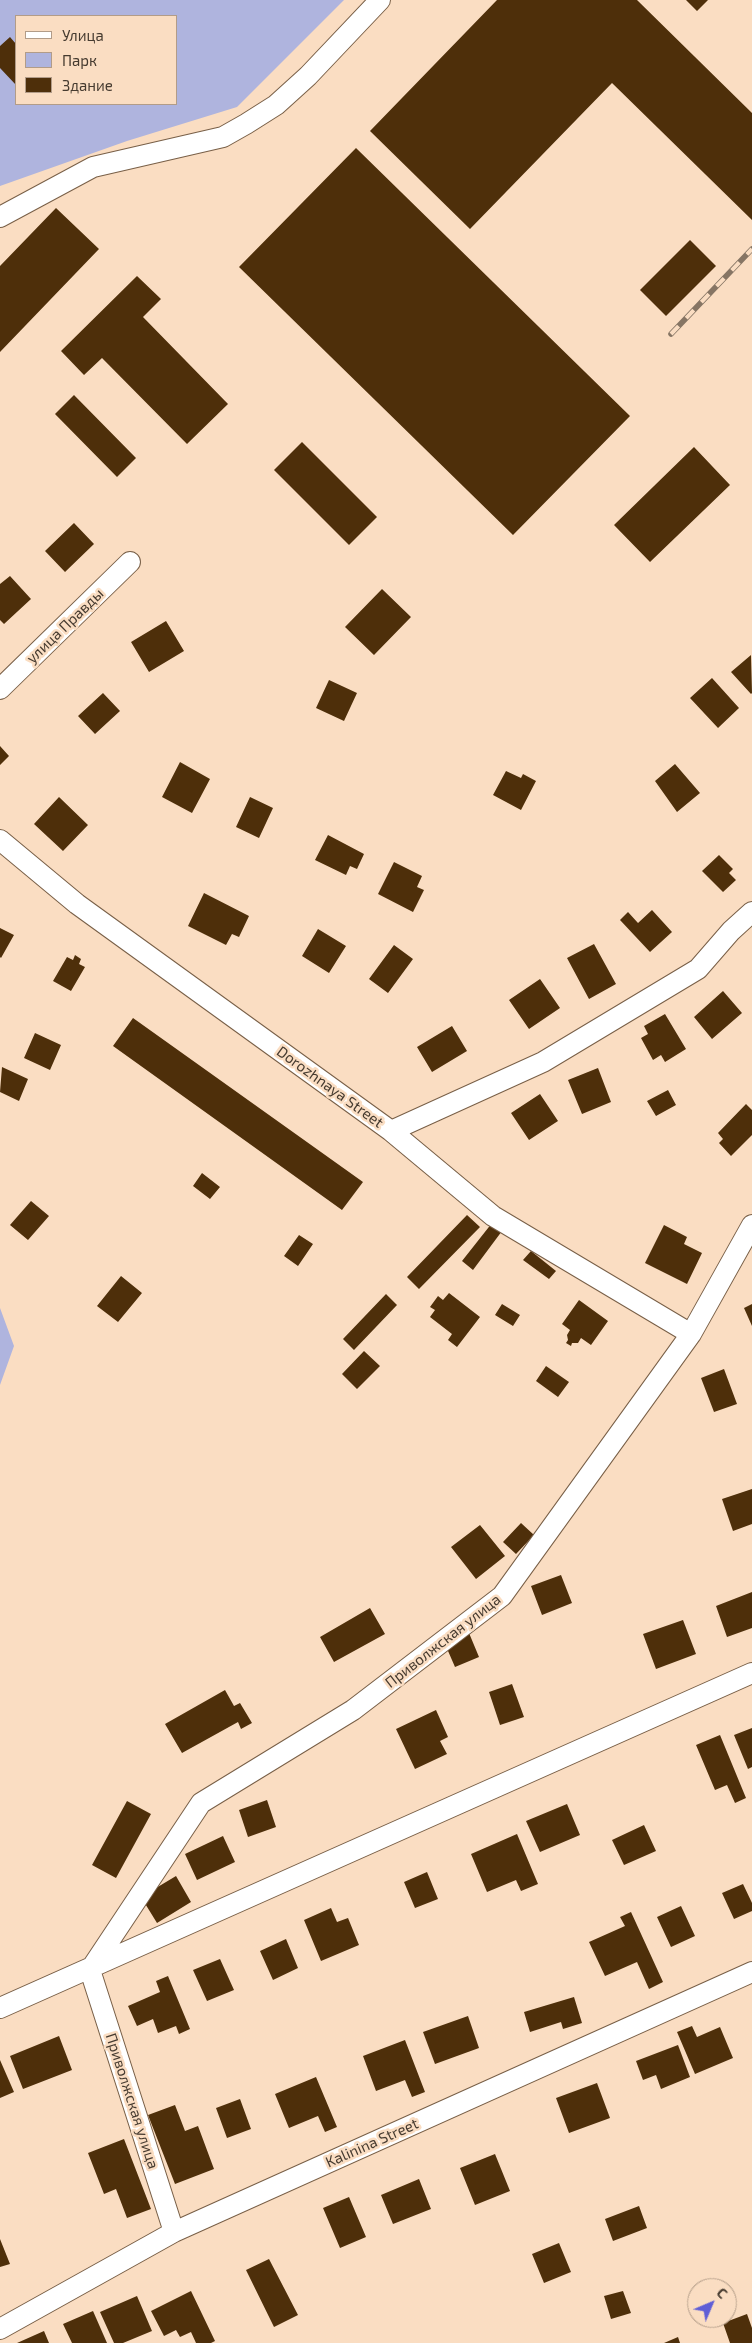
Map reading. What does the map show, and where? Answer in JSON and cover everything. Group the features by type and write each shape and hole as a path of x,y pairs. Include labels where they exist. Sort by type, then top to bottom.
{"street":[{"path":"0,217 93,167 223,137 276,105 308,76 380,0"},
{"name":"улица Правды","path":"0,689 130,562"},
{"name":"Dorozhnaya Street","path":"0,840 76,904 392,1131 543,1062 690,974 752,912"},
{"path":"392,1131 493,1216 691,1334"},
{"name":"Приволжская улица","path":"174,2232 90,1970 200,1803 353,1710 502,1596 691,1334 752,1225"},
{"path":"0,2008 90,1970 752,1673"},
{"name":"Kalinina Street","path":"0,2329 174,2232 752,1972"}],"green space":[{"path":"0,0 344,0 237,107 127,141 0,186"},
{"path":"0,1308 14,1346 0,1385"}],"building":[{"path":"497,0 637,0 752,113 752,220 612,83 470,229 370,131"},
{"path":"686,0 708,0 697,11"},
{"path":"10,37 15,43 15,84 0,68 0,46"},
{"path":"356,148 630,416 513,535 239,267"},
{"path":"56,208 99,249 0,352 0,266"},
{"path":"690,240 716,266 666,316 640,290"},
{"path":"137,276 161,299 143,317 228,404 187,444 102,358 84,375 61,351"},
{"path":"74,395 136,458 117,477 55,414"},
{"path":"302,442 377,517 349,545 274,470"},
{"path":"694,447 730,485 650,562 614,525"},
{"path":"74,523 94,544 65,572 45,551"},
{"path":"10,576 31,599 4,624 0,620 0,584"},
{"path":"382,589 411,617 374,655 345,627"},
{"path":"166,621 184,651 149,672 131,642"},
{"path":"751,655 752,693 751,694 731,672"},
{"path":"712,678 739,708 718,728 690,698"},
{"path":"329,680 357,693 344,721 316,708"},
{"path":"103,693 120,711 95,734 78,716"},
{"path":"0,746 9,756 0,765"},
{"path":"180,762 210,779 192,813 162,797"},
{"path":"675,764 700,793 677,812 655,781"},
{"path":"506,771 521,778 523,774 536,781 521,810 493,795"},
{"path":"59,797 88,825 63,851 34,824"},
{"path":"250,797 273,808 259,838 236,827"},
{"path":"328,835 364,854 357,869 350,866 346,875 315,860"},
{"path":"719,855 733,869 729,873 736,880 723,892 702,871"},
{"path":"394,862 422,876 417,887 424,890 413,912 378,894"},
{"path":"204,893 249,916 239,937 232,934 226,945 188,926"},
{"path":"652,910 672,932 650,952 620,920 628,912 638,923"},
{"path":"0,928 14,935 1,958 0,957"},
{"path":"318,929 346,946 329,973 302,956"},
{"path":"594,944 616,984 589,999 567,958"},
{"path":"394,945 413,959 388,993 369,979"},
{"path":"75,955 81,959 79,964 85,967 71,991 53,981 67,957 73,960"},
{"path":"540,979 560,1008 529,1029 509,1000"},
{"path":"723,991 742,1013 712,1039 694,1017"},
{"path":"665,1014 686,1049 665,1062 661,1055 653,1060 641,1038 648,1034 644,1026"},
{"path":"133,1018 363,1182 342,1210 113,1046"},
{"path":"452,1026 467,1051 432,1072 417,1047"},
{"path":"35,1033 61,1045 50,1070 24,1058"},
{"path":"2,1067 28,1079 19,1101 0,1092"},
{"path":"598,1068 611,1102 582,1114 568,1080"},
{"path":"668,1090 676,1105 656,1116 647,1101"},
{"path":"540,1094 558,1121 529,1140 511,1113"},
{"path":"746,1104 752,1110 752,1135 731,1156 719,1143 723,1139 718,1133"},
{"path":"202,1173 220,1187 210,1199 193,1186"},
{"path":"31,1201 49,1216 28,1240 10,1225"},
{"path":"467,1215 480,1227 419,1289 407,1277"},
{"path":"492,1223 502,1231 473,1270 462,1261"},
{"path":"664,1225 687,1237 684,1244 702,1253 687,1284 645,1263"},
{"path":"299,1235 313,1244 298,1266 284,1256"},
{"path":"531,1251 556,1271 549,1279 523,1260"},
{"path":"121,1276 142,1293 118,1322 97,1306"},
{"path":"449,1293 480,1317 457,1347 448,1340 452,1334 430,1317 435,1310 430,1307 438,1296 443,1300"},
{"path":"386,1294 397,1305 354,1350 343,1339"},
{"path":"579,1300 608,1321 591,1345 581,1338 578,1343 572,1343 571,1346 566,1343 570,1330 562,1324"},
{"path":"502,1304 520,1315 513,1326 495,1315"},
{"path":"752,1304 752,1326 744,1308"},
{"path":"364,1351 380,1366 357,1389 342,1374"},
{"path":"546,1366 569,1382 558,1397 536,1381"},
{"path":"724,1369 737,1404 714,1412 701,1378"},
{"path":"752,1489 752,1524 733,1531 722,1499"},
{"path":"521,1523 534,1535 516,1554 503,1542"},
{"path":"480,1525 505,1556 476,1579 451,1547"},
{"path":"561,1575 572,1603 542,1615 531,1586"},
{"path":"752,1592 752,1628 727,1637 716,1606"},
{"path":"370,1608 385,1634 334,1662 320,1637"},
{"path":"683,1620 696,1654 656,1669 643,1634"},
{"path":"469,1633 479,1657 455,1667 445,1644"},
{"path":"512,1684 524,1717 500,1725 489,1692"},
{"path":"225,1690 234,1706 240,1703 252,1723 241,1729 238,1722 182,1753 165,1724"},
{"path":"436,1710 448,1737 440,1741 447,1754 415,1769 396,1729"},
{"path":"752,1728 752,1767 748,1769 734,1735"},
{"path":"720,1735 746,1798 735,1803 727,1785 715,1790 696,1745"},
{"path":"267,1800 276,1827 248,1837 239,1810"},
{"path":"127,1801 151,1814 116,1878 92,1865"},
{"path":"567,1804 580,1835 540,1852 526,1821"},
{"path":"644,1825 656,1851 624,1865 612,1840"},
{"path":"517,1834 538,1884 521,1891 516,1880 487,1892 471,1854"},
{"path":"223,1836 235,1862 197,1880 185,1854"},
{"path":"427,1872 438,1899 415,1908 404,1882"},
{"path":"176,1876 191,1902 157,1923 141,1897"},
{"path":"743,1884 752,1903 752,1911 734,1919 722,1893"},
{"path":"681,1906 695,1936 671,1947 657,1917"},
{"path":"331,1908 337,1922 348,1918 359,1945 321,1961 304,1920"},
{"path":"631,1912 663,1982 649,1989 637,1962 605,1976 589,1942 625,1926 620,1917"},
{"path":"286,1939 298,1968 273,1980 260,1951"},
{"path":"220,1959 234,1990 207,2001 193,1970"},
{"path":"168,1976 190,2029 179,2034 176,2026 158,2033 153,2019 137,2026 128,2006 160,1992 156,1981"},
{"path":"574,1997 582,2023 563,2029 561,2022 530,2032 524,2012"},
{"path":"468,2016 479,2048 435,2064 423,2032"},
{"path":"692,2026 697,2037 720,2027 733,2058 695,2074 677,2032"},
{"path":"59,2036 72,2070 23,2089 10,2056"},
{"path":"405,2040 425,2092 412,2097 405,2080 376,2091 363,2056"},
{"path":"678,2045 690,2077 661,2089 656,2075 643,2080 636,2061"},
{"path":"0,2060 14,2092 0,2098"},
{"path":"316,2077 337,2127 325,2132 318,2116 289,2128 275,2094"},
{"path":"597,2083 610,2118 569,2133 556,2098"},
{"path":"240,2099 251,2129 227,2138 216,2108"},
{"path":"175,2105 185,2131 198,2126 214,2169 175,2184 148,2115"},
{"path":"124,2139 151,2209 127,2218 116,2189 104,2194 88,2153"},
{"path":"495,2154 510,2191 475,2205 460,2168"},
{"path":"419,2179 431,2209 393,2224 381,2195"},
{"path":"349,2197 366,2237 340,2248 323,2208"},
{"path":"639,2206 647,2228 613,2241 605,2219"},
{"path":"0,2239 10,2264 0,2267"},
{"path":"559,2243 571,2272 544,2283 532,2254"},
{"path":"269,2259 298,2315 274,2327 246,2270"},
{"path":"191,2291 215,2341 211,2343 196,2343 191,2332 180,2337 176,2330 164,2336 151,2311"},
{"path":"623,2291 631,2313 611,2319 604,2296"},
{"path":"137,2296 152,2331 123,2343 114,2343 100,2312"},
{"path":"93,2311 107,2343 72,2343 63,2324"},
{"path":"747,2314 752,2328 752,2343 730,2343 725,2328 737,2328 737,2318"},
{"path":"44,2331 49,2343 17,2343"},
{"path":"678,2337 680,2343 664,2343"}],"railway":[{"path":"671,334 752,249"}]}
